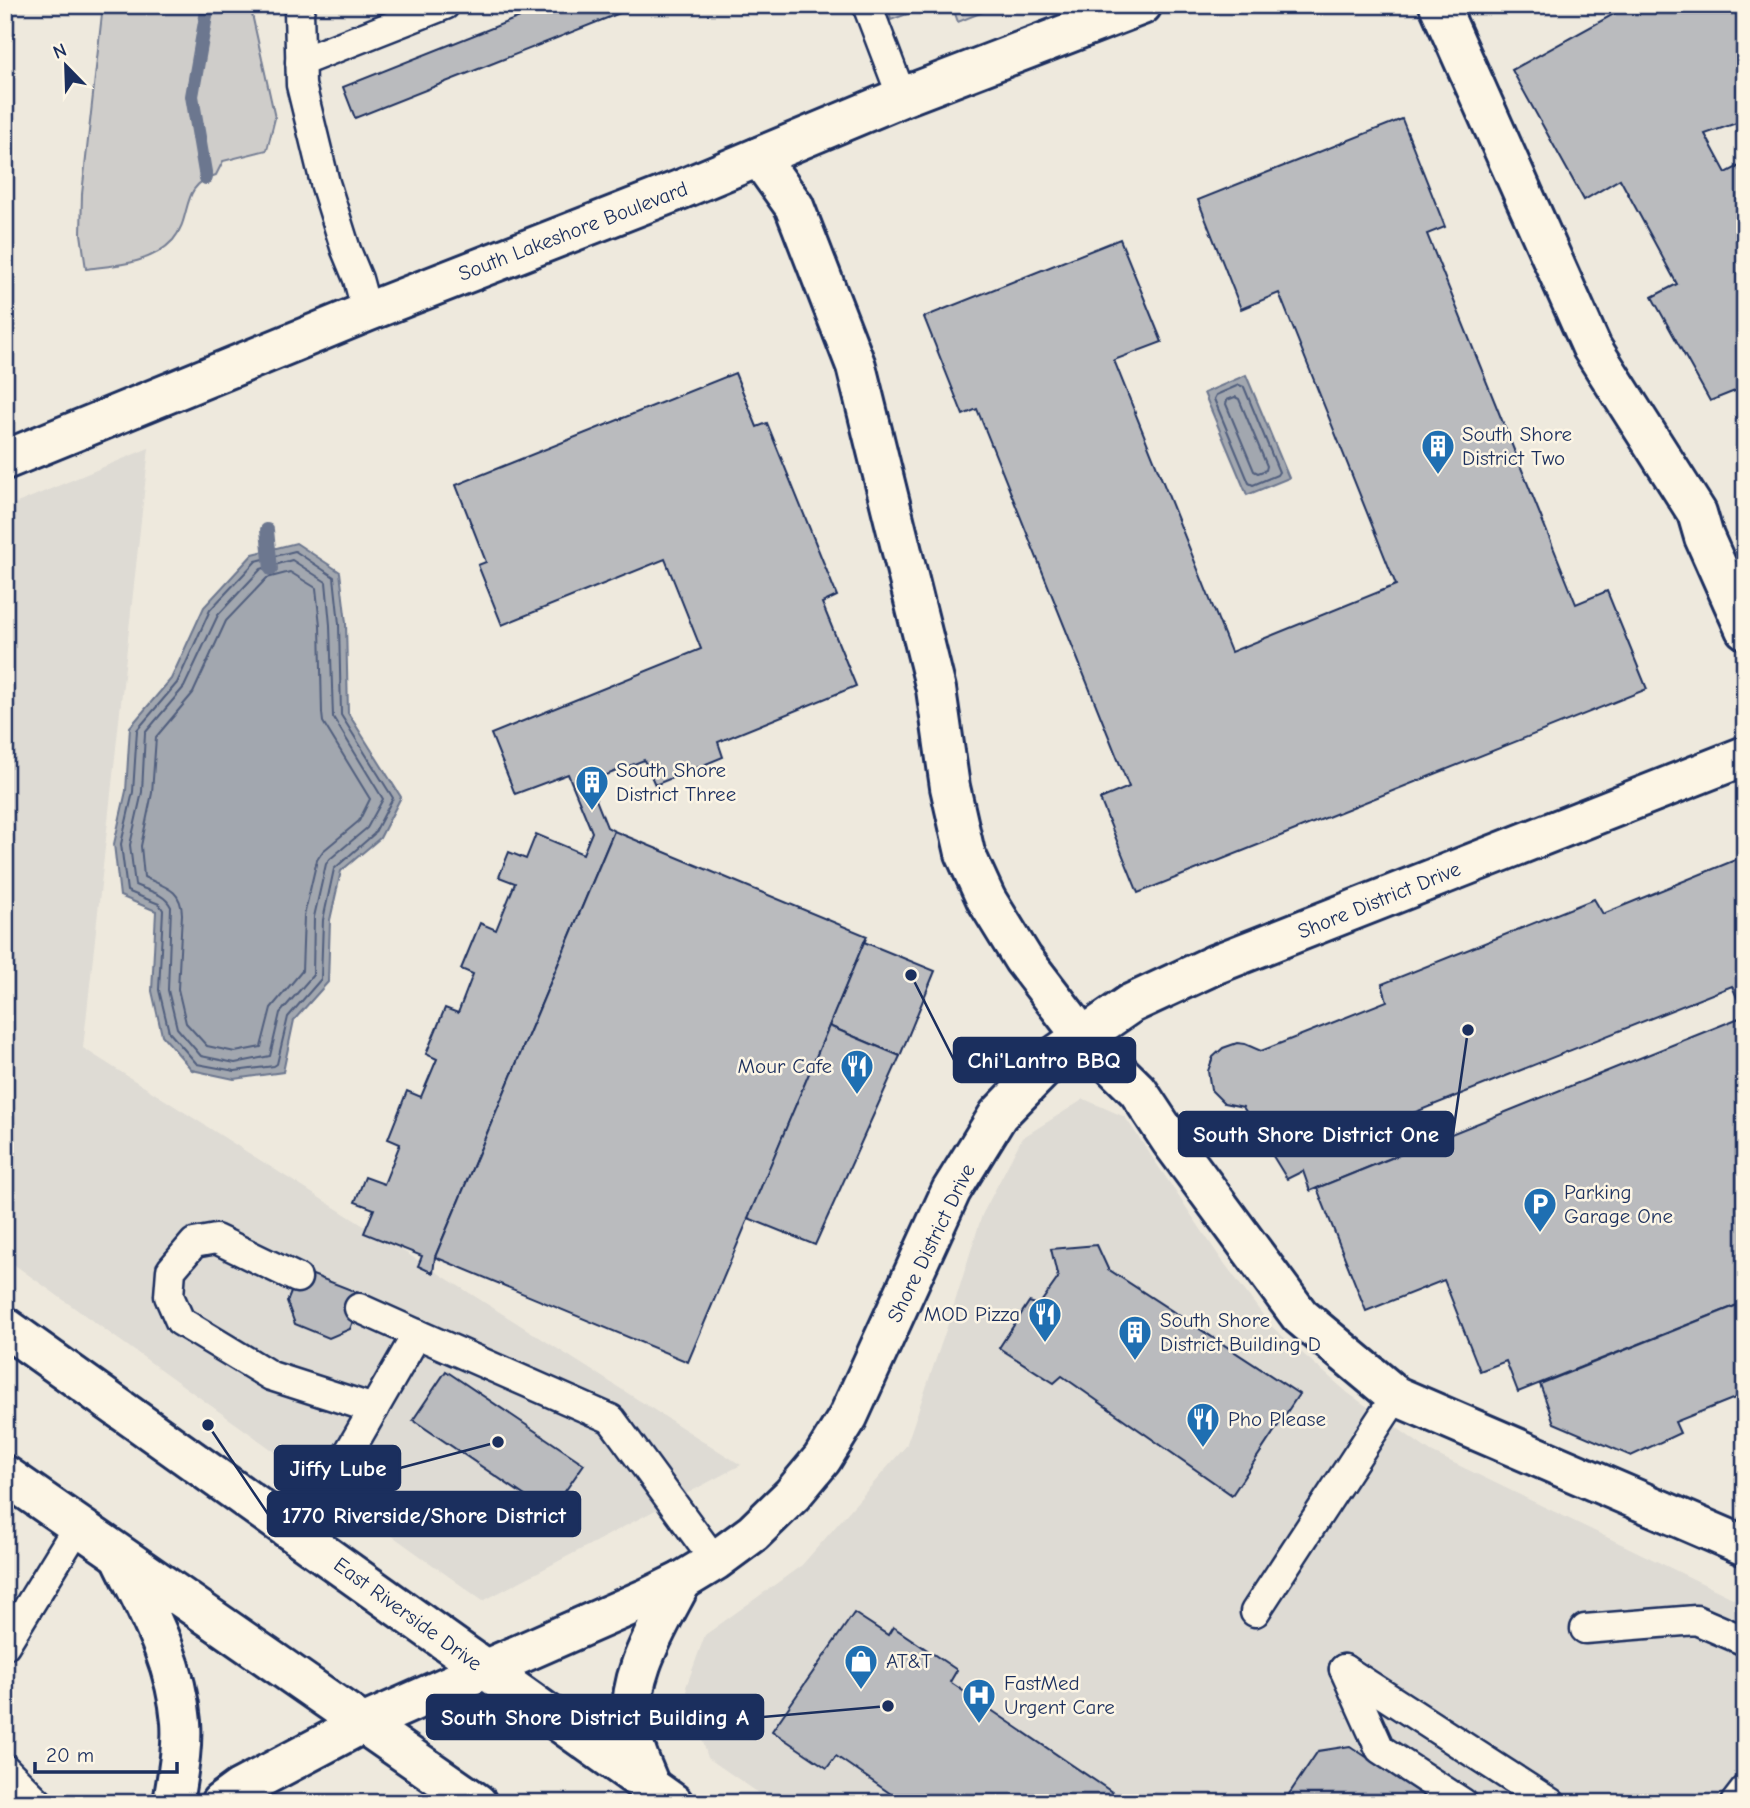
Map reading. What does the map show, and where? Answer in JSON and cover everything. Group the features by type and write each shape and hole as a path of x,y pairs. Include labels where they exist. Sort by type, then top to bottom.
{"street":[{"name":"South Lakeshore Boulevard","path":"5,460 902,97 1142,5"},
{"path":"1439,5 1592,348 1697,513 1704,537 1745,629"},
{"path":"759,157 794,206 856,366 936,689 950,787 965,853 986,900 1023,959 1082,1037 1138,1091 1171,1141 1300,1316 1396,1396 1745,1546"},
{"name":"Shore District Drive","path":"220,1803 239,1788 362,1724 682,1581 715,1561 753,1532 792,1495 822,1459 848,1417 951,1191 998,1115 1059,1053 1130,1004 1216,964 1745,756"},
{"name":"East Riverside Drive","path":"5,1327 661,1794"},
{"path":"5,1475 477,1803"},
{"path":"120,1556 157,1629 174,1677 181,1724 179,1770 173,1803"},
{"path":"661,1794 632,1737 632,1699 642,1659 682,1581"}],"lane":[{"path":"301,5 301,85 325,183 367,312"},
{"path":"300,62 445,5"},
{"path":"867,5 902,97"},
{"path":"297,1279 216,1239 194,1243 171,1270 169,1296 180,1321 271,1376 374,1409"},
{"path":"359,1308 611,1419 715,1561"},
{"path":"300,1537 417,1334"},
{"path":"1255,1612 1396,1396"},
{"path":"5,1646 78,1526"},
{"path":"1585,1629 1696,1620 1745,1642"},
{"path":"1463,1803 1380,1749 1344,1669 1551,1803"},
{"path":"5,1769 39,1803"},
{"path":"1735,1803 1745,1790"}],"shaded area":[{"path":"103,5 250,5 275,118 267,150 223,161 216,175 196,186 179,231 164,248 144,259 86,269 81,234 82,194"},
{"path":"890,5 931,5 891,20"},
{"path":"952,5 1000,5 958,22"},
{"path":"149,448 83,1048 741,1465 483,1601 5,1258 5,508"},
{"path":"1084,1099 1125,1117 1219,1256 1271,1326 1348,1393 1431,1452 1745,1604 1745,1803 773,1803 708,1758 686,1687 705,1635 802,1565 906,1446 982,1215 1022,1138"}],"water":[{"path":"1246,375 1289,478 1247,495 1204,393"},
{"path":"296,543 340,572 346,623 348,713 401,797 380,838 341,871 330,920 328,982 294,1020 283,1072 234,1079 192,1070 162,1035 152,991 156,911 120,896 114,844 126,791 130,727 171,679 204,607 253,554"}],"building":[{"path":"550,5 640,5 355,118 343,87"},
{"path":"1630,5 1745,5 1745,120 1705,134 1726,173 1741,165 1745,172 1745,387 1710,401 1652,297 1677,284 1620,179 1584,200 1512,70"},
{"name":"South Shore District Two","path":"1402,119 1445,227 1427,234 1576,604 1607,591 1647,689 1138,893 1100,799 1129,787 977,409 963,415 924,317 1120,239 1162,342 1114,360 1231,652 1396,585 1279,293 1241,309 1198,200"},
{"name":"South Shore District Three","path":"735,373 757,427 767,423 837,596 822,603 856,686 718,742 723,757 655,785 644,760 589,782 607,827 614,831 435,1257 433,1273 418,1266 422,1256 364,1233 374,1209 355,1202 365,1177 384,1184 400,1144 388,1139 407,1091 421,1097 437,1059 426,1054 445,1008 458,1013 473,974 461,969 480,923 496,930 515,883 499,877 509,852 526,859 536,834 583,854 592,832 568,774 515,794 491,734 701,649 665,559 502,625 478,565 486,562 456,485"},
{"path":"614,831 867,936 688,1362 435,1257"},
{"path":"1745,856 1745,1016 1732,986 1383,1125 1396,1156 1310,1191 1303,1171 1287,1179 1243,1107 1224,1103 1211,1090 1208,1071 1213,1057 1223,1048 1237,1043 1261,1051 1387,1001 1382,984 1594,899 1603,914"},
{"path":"864,942 935,971 900,1056 829,1026"},
{"name":"Parking Garage One","path":"1744,1016 1745,1302 1518,1392 1506,1361 1480,1371 1444,1280 1366,1311 1317,1188"},
{"path":"829,1026 900,1056 815,1245 748,1218"},
{"name":"South Shore District Building D","path":"1097,1245 1108,1269 1299,1394 1232,1495 1062,1376 1054,1383 999,1348 1029,1302 1039,1305 1058,1278 1051,1249"},
{"path":"300,1270 364,1295 350,1329 329,1338 295,1324 287,1302"},
{"path":"1745,1302 1745,1394 1675,1422 1680,1433 1631,1456 1554,1423 1540,1384"},
{"path":"446,1371 584,1464 550,1513 413,1420"},
{"path":"854,1613 888,1635 893,1627 957,1670 950,1682 1128,1803 904,1803 836,1756 827,1768 772,1731"},
{"path":"1350,1746 1435,1803 1283,1803 1318,1751"}],"waterway":[{"path":"206,178 192,96 208,5"},
{"path":"267,530 271,569"}],"place":[{"name":"South Shore District Two","path":"1438,476"},
{"name":"South Shore District Three","path":"592,812"},
{"name":"Chi'Lantro BBQ","path":"911,975"},
{"name":"South Shore District One","path":"1468,1030"},
{"name":"Mour Cafe","path":"857,1096"},
{"name":"Parking Garage One","path":"1540,1234"},
{"name":"MOD Pizza","path":"1045,1344"},
{"name":"South Shore District Building D","path":"1135,1362"},
{"name":"1770 Riverside/Shore District","path":"208,1425"},
{"name":"Jiffy Lube","path":"498,1442"},
{"name":"Pho Please","path":"1203,1449"},
{"name":"AT&T","path":"861,1691"},
{"name":"South Shore District Building A","path":"888,1706"},
{"name":"FastMed Urgent Care","path":"979,1725"}]}
